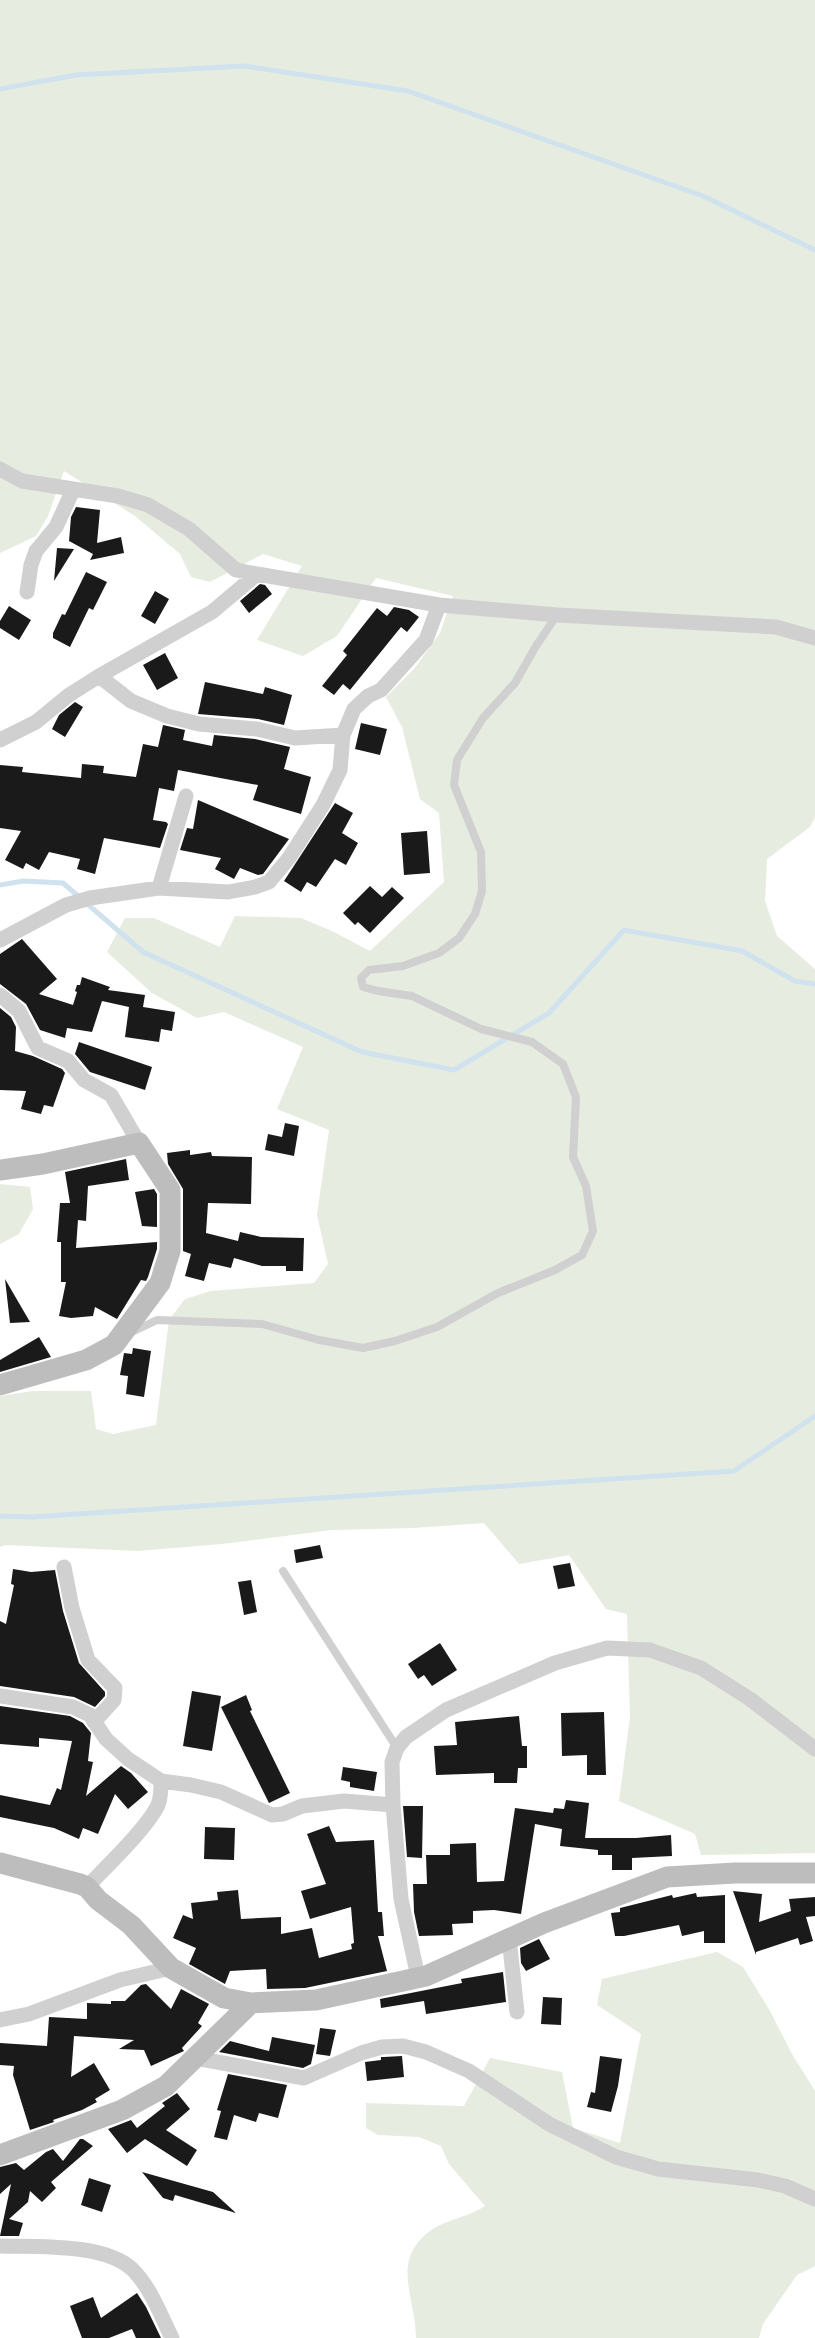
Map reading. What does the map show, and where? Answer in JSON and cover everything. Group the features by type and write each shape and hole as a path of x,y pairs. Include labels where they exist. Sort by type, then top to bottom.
{"street":[{"path":"0,469 22,481 118,496 148,505 189,529 236,570 439,605 558,615 776,627 815,638"},
{"path":"27,592 31,565 36,551 56,527 73,490"},
{"path":"0,740 36,722 69,695 99,676 212,612 257,574"},
{"path":"0,940 66,905 90,898 159,888 228,892 269,882 289,858 323,805 340,770 344,735 354,709 368,696 381,690 426,640 439,605"},
{"path":"99,676 130,701 167,716 199,724 257,729 295,738 344,735"},
{"path":"159,888 186,796"},
{"path":"0,994 19,1011 38,1048 68,1061 84,1080 111,1095 170,1190 170,1251 160,1283 114,1345 86,1360 0,1385"},
{"path":"0,1170 43,1164 139,1143"},
{"path":"64,1567 72,1608 88,1660 115,1688 114,1700 94,1722"},
{"path":"418,1977 400,1899 393,1805 393,1762 397,1748 406,1737 446,1710 555,1663 607,1648 650,1650 701,1668 750,1699 815,1749"},
{"path":"0,1696 73,1707 90,1715 106,1739 120,1752 161,1781 221,1792 272,1815 283,1815 302,1806 345,1801 393,1805"},
{"path":"87,1887 156,1808 160,1800 161,1781"},
{"path":"0,1863 87,1887 98,1900 131,1925 171,1968 224,1998 251,2003 316,2000 426,1976 544,1923 667,1877 815,1873"},
{"path":"508,1938 517,2012"},
{"path":"0,2020 29,2014 120,1980 171,1968"},
{"path":"0,2155 122,2110 166,2086 251,2003"},
{"path":"195,2058 304,2078 361,2052 382,2047 403,2046 426,2052 469,2071 549,2124 616,2157 658,2169 758,2180 785,2186 815,2199"},
{"path":"0,2246 96,2252 116,2259 133,2270 148,2292 172,2338"}],"lane":[{"path":"114,1345 138,1328 157,1320 262,1324 319,1340 363,1347 395,1341 437,1327 498,1293 555,1270 582,1255 593,1231 586,1186 573,1157 576,1097 564,1064 532,1042 481,1029 412,996 378,992 363,987 361,978 369,970 403,966 439,954 459,938 475,915 482,891 481,852 454,785 457,760 483,718 515,683 536,646 558,615"},
{"path":"283,1571 397,1748"}],"shaded area":[{"path":"0,0 815,0 815,817 810,827 767,859 765,901 777,936 815,969 815,1853 701,1855 695,1834 619,1801 630,1717 627,1614 606,1609 569,1555 519,1564 484,1523 331,1530 222,1544 138,1551 5,1545 0,1547 0,1396 33,1391 91,1391 96,1429 113,1434 156,1425 169,1320 185,1299 211,1291 314,1283 328,1264 317,1215 329,1130 277,1109 303,1047 224,1012 197,1018 152,993 107,952 125,918 154,918 220,947 235,916 301,918 370,951 444,882 439,813 420,799 402,727 386,697 414,669 440,633 453,596 376,578 337,636 303,656 257,640 302,566 263,554 210,582 191,577 180,554 135,516 64,471 48,516 36,536 0,553"},
{"path":"0,1184 30,1187 33,1209 19,1234 0,1244"},
{"path":"717,1952 743,1967 815,2091 815,2266 797,2275 763,2324 759,2338 416,2338 408,2279 408,2266 412,2252 420,2240 434,2228 485,2206 449,2164 441,2146 419,2137 378,2135 366,2128 366,2103 464,2106 490,2058 562,2072 573,2128 620,2143 641,2034 597,2005 602,1979"}],"building":[{"path":"76,507 100,510 97,543 121,537 124,553 90,560 93,554 69,541 71,517"},
{"path":"57,548 74,549 54,581"},
{"path":"86,572 107,582 93,610 89,608 70,647 53,638 53,633 62,614 65,615"},
{"path":"260,584 265,585 272,594 249,613 240,601"},
{"path":"155,591 169,599 155,624 141,616"},
{"path":"9,606 31,620 19,640 0,628 0,621"},
{"path":"394,607 409,610 419,617 407,632 401,627 350,690 343,684 334,695 322,686 347,655 343,651 377,608 387,616"},
{"path":"165,653 178,678 157,690 143,665"},
{"path":"205,682 263,694 265,687 292,695 284,725 258,719 198,714"},
{"path":"75,702 83,707 65,737 52,729 59,715"},
{"path":"361,723 387,729 380,755 355,749"},
{"path":"163,725 185,730 183,740 212,746 214,735 255,739 290,747 284,769 311,777 301,814 253,800 258,785 178,770 174,791 159,788 153,820 168,824 160,848 104,838 95,874 77,869 80,859 49,852 39,870 26,863 23,869 5,860 21,831 0,828 0,765 23,767 22,772 81,778 82,764 104,766 103,773 136,777 143,744 158,747"},
{"path":"198,800 289,839 263,874 258,875 240,868 234,879 215,869 221,858 180,850 187,828 193,829"},
{"path":"335,803 353,813 342,833 358,843 346,865 335,859 316,887 307,882 301,892 284,881"},
{"path":"427,831 430,873 404,875 401,833"},
{"path":"370,886 382,897 392,887 404,898 370,933 358,922 355,925 343,913"},
{"path":"22,939 57,979 39,994 73,1005 77,992 75,991 82,977 110,987 108,990 145,995 143,1007 175,1012 172,1031 161,1029 159,1042 125,1037 129,1007 102,1001 92,1032 67,1028 65,1038 40,1030 26,1004 0,984 0,954"},
{"path":"0,1008 11,1017 16,1027 15,1051 33,1056 62,1069 65,1073 53,1107 44,1105 41,1114 21,1109 26,1091 0,1090"},
{"path":"79,1042 152,1067 145,1090 90,1072 75,1054"},
{"path":"285,1123 299,1126 294,1156 265,1150 268,1134 282,1137"},
{"path":"190,1150 190,1155 211,1152 212,1156 252,1157 251,1204 208,1203 206,1233 238,1241 240,1232 261,1237 304,1238 303,1271 286,1271 286,1266 262,1266 234,1258 231,1268 209,1263 204,1281 185,1276 191,1254 183,1251 183,1189 168,1164 167,1153"},
{"path":"126,1159 129,1180 88,1186 86,1221 78,1220 76,1248 157,1242 148,1277 146,1281 141,1280 117,1319 95,1307 93,1316 71,1318 59,1316 66,1282 61,1282 61,1242 57,1242 60,1203 70,1203 65,1172"},
{"path":"154,1189 157,1194 157,1227 142,1226 135,1192"},
{"path":"5,1279 30,1322 10,1323"},
{"path":"39,1337 51,1357 0,1372 0,1360"},
{"path":"133,1348 151,1351 144,1397 126,1394 128,1376 120,1375 124,1353 132,1354"},
{"path":"320,1545 323,1558 296,1563 294,1550"},
{"path":"570,1563 575,1586 558,1589 553,1566"},
{"path":"13,1569 31,1572 55,1570 63,1611 79,1663 105,1692 105,1696 95,1707 74,1697 0,1686 0,1621 6,1624 14,1585 11,1584"},
{"path":"251,1580 257,1612 244,1615 238,1582"},
{"path":"440,1643 457,1670 432,1686 424,1675 418,1679 408,1664"},
{"path":"192,1691 221,1696 212,1751 183,1746"},
{"path":"246,1695 252,1710 250,1711 290,1793 269,1803 221,1707"},
{"path":"0,1706 70,1716 83,1723 91,1733 88,1761 93,1762 86,1796 121,1766 131,1773 148,1792 128,1809 115,1794 98,1834 83,1828 79,1839 54,1828 0,1817 0,1795 50,1805 57,1788 61,1790 72,1741 39,1738 39,1747 0,1744"},
{"path":"604,1712 606,1775 587,1775 587,1755 562,1756 561,1713"},
{"path":"519,1716 522,1746 527,1746 527,1768 518,1768 517,1783 494,1783 494,1773 436,1775 434,1746 457,1745 455,1722"},
{"path":"343,1767 377,1772 374,1791 350,1787 350,1782 341,1780"},
{"path":"566,1800 589,1803 585,1838 671,1835 672,1856 632,1858 632,1870 612,1870 612,1855 598,1855 598,1850 560,1846 562,1829 535,1824 521,1914 494,1910 473,1911 473,1923 452,1924 453,1935 419,1936 414,1912 413,1884 427,1884 426,1855 450,1855 450,1844 476,1843 477,1882 504,1881 515,1808 553,1813 554,1808 564,1809"},
{"path":"403,1806 423,1806 422,1858 407,1857"},
{"path":"329,1826 336,1842 374,1840 378,1912 382,1912 384,1936 378,1936 387,1971 305,1988 267,1989 266,1969 230,1971 225,1984 189,1964 196,1948 173,1938 183,1915 193,1919 191,1903 218,1900 217,1892 238,1890 241,1919 281,1917 281,1934 312,1928 319,1958 352,1949 351,1944 354,1943 351,1907 310,1919 301,1891 326,1884 307,1834"},
{"path":"205,1827 235,1828 234,1860 204,1859"},
{"path":"733,1891 762,1894 759,1922 791,1911 789,1899 815,1897 815,1916 806,1917 813,1941 800,1945 798,1938 756,1952 756,1955"},
{"path":"696,1893 697,1897 725,1895 725,1943 704,1943 704,1931 682,1936 679,1925 615,1936 611,1913 620,1912 620,1908 672,1895 673,1898"},
{"path":"539,1939 550,1959 526,1971 521,1963 520,1948"},
{"path":"503,1972 506,2002 426,2014 424,2001 381,2008 380,1999 462,1983 461,1979"},
{"path":"146,1984 171,2009 181,1989 209,2004 198,2023 202,2026 182,2048 184,2051 151,2066 144,2050 119,2049 134,2040 74,2036 71,2077 94,2063 110,2090 95,2099 97,2102 82,2110 30,2130 13,2075 14,2066 0,2065 0,2043 47,2046 49,2017 87,2019 87,2003 111,2004 111,2001 125,2001 141,1985"},
{"path":"543,1997 562,1998 561,2025 541,2024"},
{"path":"320,2028 336,2030 330,2056 316,2054"},
{"path":"272,2037 315,2045 311,2064 303,2068 219,2052 230,2041 269,2051"},
{"path":"402,2056 404,2077 367,2081 365,2062 381,2060 381,2057"},
{"path":"600,2056 622,2059 611,2112 587,2107 591,2092 595,2093"},
{"path":"228,2074 287,2085 278,2118 259,2113 256,2122 234,2115 227,2140 214,2137 221,2111 217,2110"},
{"path":"177,2093 190,2109 166,2130 197,2150 187,2166 145,2139 127,2153 108,2129 131,2120 137,2128 165,2106 162,2103"},
{"path":"80,2139 93,2146 51,2182 56,2188 42,2202 30,2191 28,2202 9,2219 23,2223 19,2236 0,2236 11,2184 0,2194 0,2167 16,2163 24,2170 53,2149 63,2161"},
{"path":"142,2172 213,2192 236,2213 175,2195 173,2201 163,2198"},
{"path":"89,2178 111,2185 102,2212 81,2205"},
{"path":"137,2293 161,2338 136,2338 132,2329 109,2338 82,2338 70,2306 93,2297 101,2318"}],"waterway":[{"path":"0,89 76,75 244,66 408,91 703,196 815,250"},
{"path":"0,885 23,881 63,883 143,952 362,1052 454,1070 549,1013 624,930 742,951 795,981 815,984"},
{"path":"0,1516 32,1517 734,1471 815,1416"}]}
